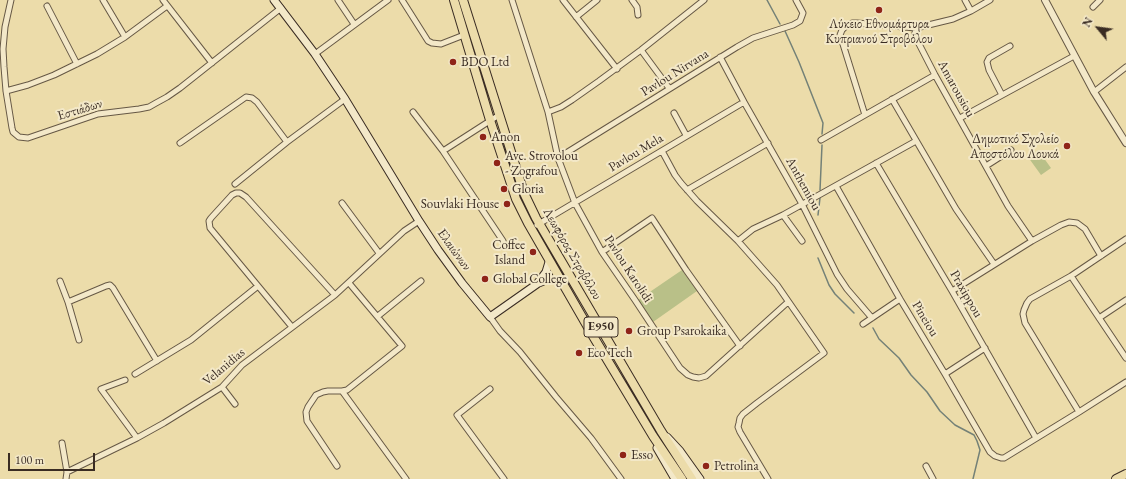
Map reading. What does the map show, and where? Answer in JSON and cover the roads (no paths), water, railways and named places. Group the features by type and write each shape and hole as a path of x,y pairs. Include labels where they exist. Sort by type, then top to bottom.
{"main road":[{"name":"Ελαιώνων","path":"274,0 316,54 438,250 462,283 490,317"},
{"name":"Λεωφόρος Στροβόλου","path":"454,0 490,120 516,199 549,262 653,436 682,479"},
{"name":"Λεωφόρος Στροβόλου","path":"463,0 524,193 539,224 661,431 692,479"},
{"path":"537,284 546,272 549,262"},
{"path":"490,317 537,284 548,279 561,282"},
{"name":"E950","path":"661,431 680,451 700,479"},
{"name":"E950","path":"653,436 659,452 675,479"},
{"path":"1116,479 1126,474"}],"street":[{"name":"Εστιάδων","path":"11,0 5,27 3,49 6,91 13,132 19,136 28,138 98,114 149,107 167,97 281,8"},
{"path":"103,0 125,37"},
{"path":"163,0 212,63"},
{"path":"338,0 354,24"},
{"path":"316,54 354,24 388,0"},
{"path":"402,0 428,41 441,44 464,35"},
{"name":"Pavlou Karolidi","path":"512,0 548,112 558,158 576,203 602,252 680,368 688,375 699,378 706,376 740,346"},
{"path":"563,0 617,69"},
{"path":"576,17 597,0"},
{"path":"632,0 637,8 638,15"},
{"path":"548,112 561,107 617,69 704,0"},
{"name":"Pavlou Nirvana","path":"558,158 737,47 753,38 793,25 800,20 803,13 796,0"},
{"path":"965,0 971,11"},
{"path":"865,114 840,35 842,30 847,25 857,23 916,28 952,19 971,11 990,0"},
{"path":"1045,0 1094,92 1126,143"},
{"path":"1093,7 1100,0"},
{"path":"47,6 77,64"},
{"path":"6,91 28,85 77,64 125,37 167,6"},
{"name":"Amarousiou","path":"916,28 915,33 917,40 935,75 1008,206 1032,241"},
{"path":"1002,95 987,65 987,62 989,58 1010,46"},
{"path":"641,50 669,88"},
{"path":"960,118 1074,56"},
{"name":"Anthemiou","path":"720,57 802,204 837,274 847,289 872,318"},
{"path":"1094,92 1126,67"},
{"path":"821,140 935,75"},
{"path":"180,143 246,97 252,98 258,102 287,142"},
{"path":"235,184 287,142 345,99"},
{"path":"892,99 956,209 994,264"},
{"name":"Pavlou Mela","path":"531,229 662,151 686,135 744,102"},
{"path":"414,112 443,151 503,241"},
{"path":"674,114 686,135"},
{"path":"443,151 499,115"},
{"path":"738,241 753,229 836,186 916,141"},
{"path":"688,190 768,143"},
{"path":"986,166 1011,150"},
{"path":"662,151 675,175 697,201 738,241 777,285 824,353 757,403 740,418 738,423 740,432 768,479"},
{"name":"Praxippou","path":"876,163 952,291 1036,438"},
{"name":"Pineiou","path":"836,186 900,299 990,452 1001,458 1036,438"},
{"path":"292,327 210,228 209,225 211,218 232,195 240,193 246,197 335,295"},
{"path":"342,203 379,253"},
{"path":"783,214 802,242"},
{"path":"602,252 652,218 686,270 740,346 788,302"},
{"name":"Velanidias","path":"67,472 137,438 222,387 242,365 335,295 379,253 404,231 419,221"},
{"path":"952,291 1032,241 1069,222 1081,225 1085,229 1101,256"},
{"path":"1078,412 1025,323 1023,314 1025,306 1030,299 1071,276 1126,239"},
{"path":"1071,276 1126,358"},
{"path":"378,316 421,280"},
{"path":"60,281 80,340"},
{"path":"337,466 307,421 306,412 308,407 316,395 328,391 342,392 347,390 402,346 349,282"},
{"path":"68,302 110,285 157,361"},
{"path":"135,374 191,340 258,286"},
{"path":"863,324 900,299"},
{"path":"1099,318 1126,300"},
{"name":"Ελαιώνων","path":"490,317 500,331 525,357 556,397 591,438 622,479"},
{"path":"945,374 984,348"},
{"path":"124,380 101,389 137,438"},
{"path":"1036,438 1126,382"},
{"path":"222,387 235,404"},
{"path":"490,389 457,415 504,479"},
{"path":"342,392 406,479"},
{"path":"62,443 67,472 66,479"},
{"path":"926,466 933,479"}],"waterway":[{"path":"767,0 780,24"},
{"path":"785,31 823,123 822,134"},
{"path":"820,190 822,145"},
{"path":"818,215 820,198"},
{"path":"818,258 829,285 835,294 854,313"},
{"path":"873,328 879,339 899,358 911,375 927,392 940,411 955,425 974,435 980,450 973,479"}],"place":[{"name":"Λύκειο Εθνομάρτυρα Κυπριανού Στροβόλου","path":"879,10"},
{"name":"BDO Ltd","path":"453,62"},
{"name":"Anon","path":"483,137"},
{"name":"Δημοτικό Σχολείο Αποστόλου Λουκά","path":"1067,146"},
{"name":"Ave. Strovolou - Zografou","path":"497,163"},
{"name":"Gloria","path":"504,189"},
{"name":"Souvlaki House","path":"507,204"},
{"name":"Coffee Island","path":"533,252"},
{"name":"Global College","path":"485,279"},
{"name":"Group Psarokaika","path":"629,331"},
{"name":"Eco Tech","path":"579,353"},
{"name":"Esso","path":"623,455"},
{"name":"Petrolina","path":"706,466"}]}
